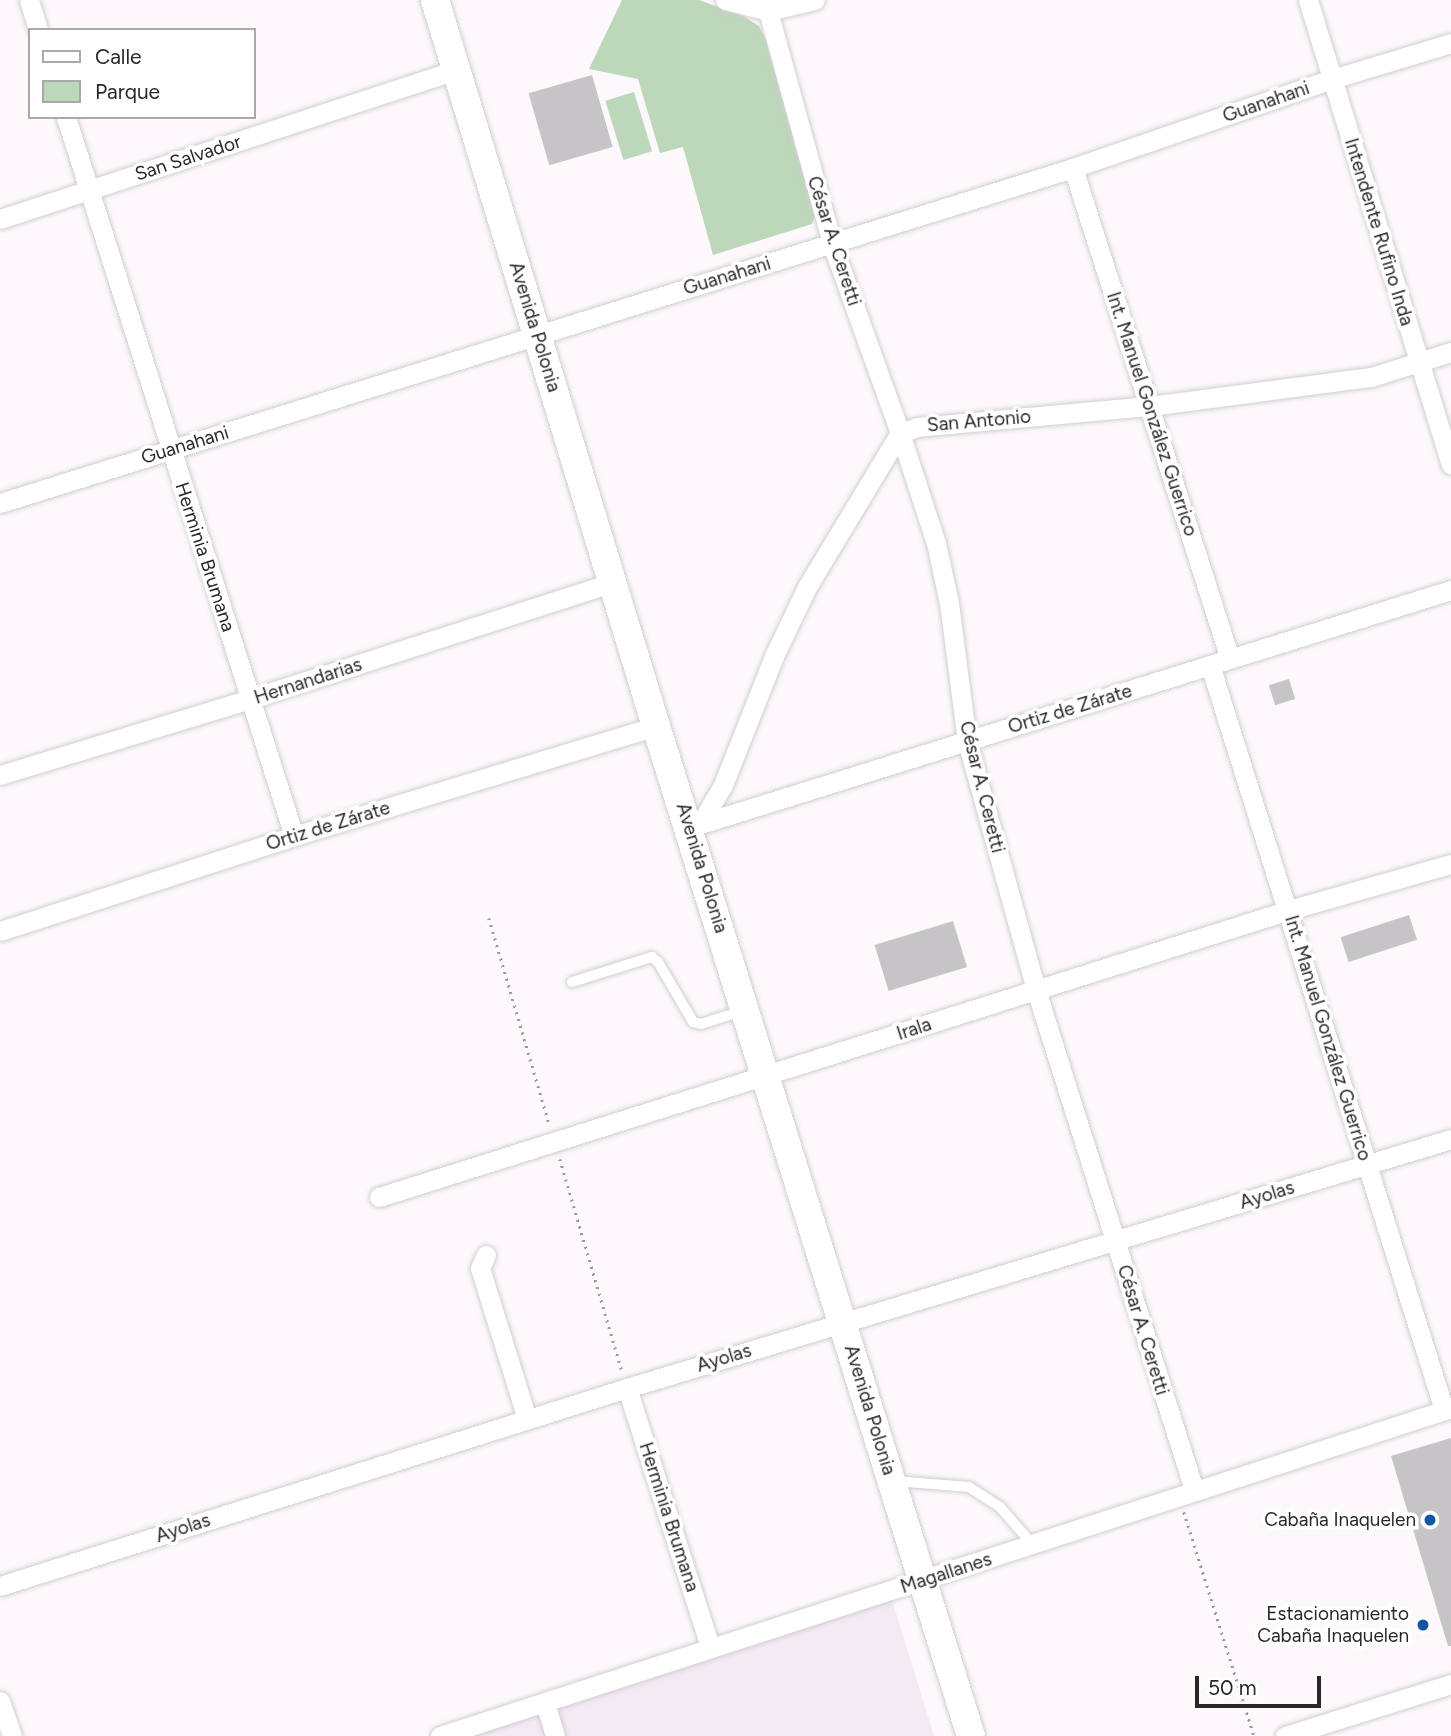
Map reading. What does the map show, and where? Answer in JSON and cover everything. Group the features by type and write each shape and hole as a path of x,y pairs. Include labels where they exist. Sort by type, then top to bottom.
{"main road":[{"name":"Avenida Polonia","path":"435,0 656,726 695,826 746,1009 971,1736"}],"street":[{"path":"29,0 37,28"},
{"path":"725,0 766,6 816,0"},
{"name":"Intendente Rufino Inda","path":"1308,0 1451,464"},
{"name":"César A. Ceretti","path":"766,6 832,244 900,433 936,543 949,603 967,741 1036,989 1115,1241 1186,1492"},
{"name":"Guanahani","path":"0,503 1073,168 1332,79 1451,43"},
{"name":"San Salvador","path":"0,219 455,70"},
{"name":"Herminia Brumana","path":"67,119 294,836"},
{"name":"Int. Manuel González Guerrico","path":"1073,168 1230,659"},
{"name":"San Antonio","path":"695,826 723,785 774,656 807,587 900,433 917,427 1150,406 1371,377 1451,352"},
{"name":"Hernandarias","path":"0,775 250,699 614,582"},
{"name":"Ortiz de Zárate","path":"695,826 1451,590"},
{"name":"Int. Manuel González Guerrico","path":"1210,666 1447,1409"},
{"name":"Ortiz de Zárate","path":"0,931 294,836 656,726"},
{"name":"Irala","path":"379,1197 1289,910 1451,864"},
{"name":"Ayolas","path":"0,1586 627,1388 1451,1139"},
{"path":"486,1255 480,1268 527,1419"},
{"name":"Herminia Brumana","path":"627,1388 710,1646"},
{"name":"Magallanes","path":"440,1736 710,1646 923,1581 1186,1492 1447,1409"},
{"path":"1285,1736 1451,1684"},
{"path":"0,1701 12,1736"},
{"path":"545,1703 555,1736"}],"lane":[{"path":"572,982 652,957 658,962 693,1022 701,1024 746,1009"},
{"path":"892,1481 969,1487 1000,1507 1032,1545"}],"path":[{"path":"1186,1492 1254,1736"}],"shaded area":[{"path":"892,1600 934,1736 458,1736"}],"green space":[{"path":"622,0 699,0 743,16 759,26 766,40 815,217 812,224 713,255 683,147 660,153 638,79 589,69"},
{"path":"634,92 652,151 623,160 605,101"}],"building":[{"path":"592,75 613,147 549,165 529,93"},
{"path":"1289,679 1295,699 1275,705 1269,685"},
{"path":"1409,915 1417,940 1349,962 1341,937"},
{"path":"953,921 967,967 889,991 875,945"},
{"name":"Cabaña Inaquelen","path":"1451,1438 1451,1646 1448,1646 1391,1456"}],"place":[{"name":"Cabaña Inaquelen","path":"1430,1520"},
{"name":"Estacionamiento Cabaña Inaquelen","path":"1423,1625"}]}
